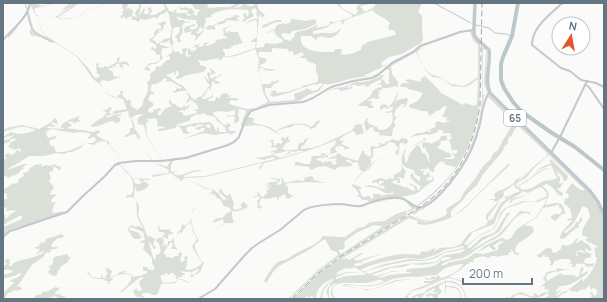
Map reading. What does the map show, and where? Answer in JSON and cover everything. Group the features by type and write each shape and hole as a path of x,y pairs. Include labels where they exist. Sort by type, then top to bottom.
{"main road":[{"path":"475,3 474,34 476,38 489,50 490,56 487,84 489,92"},
{"name":"65","path":"489,92 590,191 598,202 604,215"}],"street":[{"path":"3,40 25,15 30,3"},
{"path":"564,3 561,4 537,27 532,45 561,68 570,71 577,77 604,87"},
{"path":"3,237 10,231 67,212 114,166 119,163 179,159 191,157 228,145 239,137 246,118 251,111 269,105 303,102 313,98 328,88 375,76 392,63 413,52 420,46 460,32 474,30"},
{"path":"551,153 558,142 587,81"},
{"path":"586,85 604,109"},
{"path":"198,299 215,289 252,248 265,238 280,230 308,207 337,204 361,206 370,202 399,198 404,199 419,208 429,204 442,193 453,180 468,157 480,125 483,104 489,92"}],"shaded area":[{"path":"30,3 37,3 40,6 56,3 34,9 36,15 41,17 36,16"},
{"path":"70,3 72,3 67,7 73,3 76,3 75,5 80,3 58,17 62,19 56,17 52,18 74,5 57,15 72,5 59,13"},
{"path":"108,3 87,11 100,5"},
{"path":"123,3 127,3 128,5 126,8 127,9 129,7 130,10 132,9 132,15 136,18 136,11 141,3 139,15 144,8 144,13 148,14 148,8 150,7 152,11 150,15 155,15 165,9 165,3 169,11 174,12 174,10 177,9 175,12 186,13 190,16 191,15 187,13 188,10 181,10 178,7 192,8 195,12 193,14 197,16 197,12 200,10 195,9 191,3 206,3 208,4 207,6 209,8 228,7 236,3 240,5 234,7 237,8 242,6 243,3 251,7 255,5 253,3 257,3 259,10 265,15 262,18 260,14 259,15 258,27 256,48 264,47 265,43 275,44 283,42 283,40 275,37 278,36 275,34 275,31 271,33 275,29 265,33 276,28 279,24 290,23 292,19 306,21 315,19 316,24 305,29 292,31 290,34 282,33 281,36 284,39 290,41 295,36 294,34 314,27 318,24 316,28 329,25 331,21 335,22 352,17 352,15 341,8 336,3 340,3 342,8 355,15 358,10 356,9 358,5 362,3 369,3 360,7 364,12 373,8 377,3 422,3 418,12 422,16 423,40 421,43 402,54 389,57 381,63 382,66 387,65 363,76 369,76 324,84 319,91 308,95 299,101 269,104 251,110 246,116 241,128 246,112 245,110 238,109 239,121 236,123 234,123 235,117 226,116 235,115 235,110 227,112 214,112 213,114 223,123 226,125 228,123 230,124 231,126 228,128 230,131 236,132 230,135 229,133 214,135 204,133 182,139 204,131 205,128 201,128 200,130 195,129 204,124 201,124 200,126 199,124 196,125 197,127 189,126 186,128 188,133 196,131 187,134 183,133 181,128 178,126 180,125 183,126 195,123 210,122 216,131 218,127 218,132 227,132 224,126 217,121 215,117 203,113 200,115 197,114 190,118 190,121 178,124 175,128 161,131 158,131 158,129 165,127 157,126 158,124 156,118 147,120 149,121 146,123 147,136 162,160 188,156 221,146 191,156 160,161 152,161 143,148 140,139 137,138 136,134 125,137 126,134 130,132 130,128 133,128 128,111 106,116 109,117 121,114 121,116 117,116 120,118 120,121 117,123 113,121 91,127 107,112 102,111 108,109 109,107 112,108 109,113 111,114 116,113 113,113 114,111 127,109 123,99 112,97 105,91 111,96 118,97 118,95 121,94 120,91 123,91 122,95 127,101 129,99 130,100 131,106 137,110 142,106 148,91 147,82 150,80 150,74 157,66 160,67 167,60 170,60 170,56 166,57 173,50 169,40 167,42 160,43 160,45 170,48 163,48 161,54 163,58 156,64 152,64 147,67 150,70 143,70 150,63 155,63 160,60 160,55 156,54 155,51 150,48 157,48 155,44 149,41 150,38 154,36 157,29 161,29 161,26 157,23 164,21 166,24 163,26 164,27 161,32 161,30 159,30 159,33 152,40 156,41 156,44 164,39 170,38 172,28 169,15 167,11 160,15 157,19 155,17 146,20 140,19 139,22 132,20 131,16 126,19 124,16 123,18 120,18 123,15 122,11 124,11 122,5","holes":["254,8 256,9 256,16 257,15 258,19 253,19 244,24 255,20 257,21 257,37 250,42 256,42 255,48 226,57 223,49 229,49 234,45 239,45 238,43 240,44 243,42 238,32 231,32 229,30 228,33 226,33 227,32 225,29 232,25 223,29 223,36 228,38 216,40 215,43 207,46 205,46 209,42 203,43 205,44 201,47 198,47 200,45 200,43 199,45 196,44 192,48 197,48 195,51 192,50 194,53 188,48 187,55 191,55 190,57 186,56 185,54 187,50 186,48 182,49 183,54 178,51 174,51 172,45 174,42 172,37 173,28 181,27 179,29 180,31 175,37 177,38 178,43 182,40 180,40 180,36 183,33 182,26 184,23 190,22 179,20 176,17 197,20 197,28 190,29 190,27 195,26 195,24 185,27 184,30 185,33 193,31 190,34 196,36 195,41 204,31 198,34 195,31 198,32 198,29 202,27 202,29 207,28 207,30 216,29 214,26 218,23 217,25 225,23 227,20 239,21 236,17 238,18 240,16 234,15 233,17 204,28 206,21 205,18 211,17 211,15 220,11 238,9 248,10 248,16 245,12 243,16 245,17 242,21 245,22 254,16 251,11","373,10 390,23 388,27 389,30 395,31 395,35 368,42 362,46 361,50 345,55 340,54 342,51 341,49 335,49 334,52 307,49 301,42 301,36 311,36 316,40 318,37 332,37 338,33 341,28 333,33 313,34 313,32 340,21 342,22 341,24 343,24 345,20","272,48 288,49 289,52 293,51 293,54 295,55 301,52 304,55 299,58 306,58 308,62 316,65 318,76 317,82 284,92 277,93 276,90 271,91 272,93 270,95 274,97 315,84 323,84 317,90 313,91 306,88 305,90 294,94 295,99 293,100 270,102 265,93 265,88 271,88 279,81 272,81 270,84 262,84 259,68 263,68 264,70 270,71 276,69 260,67 260,65 265,63 267,59 259,57 259,52 272,52","255,49 259,60 258,69 263,92 268,102 255,108 246,109 229,103 231,100 238,100 237,98 227,98 234,95 229,96 228,94 224,93 220,98 216,97 215,101 208,101 213,97 212,91 212,96 202,99 208,88 211,90 213,81 216,84 220,83 215,81 215,79 223,74 219,75 218,77 215,76 210,78 210,75 216,73 211,68 210,70 212,73 208,72 207,74 209,81 203,75 210,85 201,97 198,97 195,100 188,93 186,93 189,97 186,102 187,103 190,100 193,101 193,103 196,103 199,109 193,110 197,111 196,113 186,116 182,114 184,112 179,111 185,111 188,109 190,104 186,107 184,105 182,108 173,104 170,100 169,103 172,106 165,109 160,115 157,115 161,110 158,108 156,110 153,109 154,111 152,113 148,112 149,108 154,104 148,100 150,95 155,95 152,91 150,91 152,84 158,83 164,78 167,79 166,82 170,81 181,87 181,89 176,87 177,89 173,93 185,90 187,91 184,87 166,75 174,72 176,75 177,71 179,75 176,78 178,79 187,75 203,72 206,67 200,65 198,60 203,61 219,58 219,60 221,60 223,57 235,56","144,114 138,118 137,121 139,122 137,123 144,125 147,137 161,160 152,160 143,148 131,118 136,115","209,124 211,126 208,128 205,125"]},
{"path":"28,11 34,30 46,37 41,30 36,16 45,35 77,56 94,77 98,78 100,74 97,74 96,64 98,63 98,67 108,67 117,62 117,58 119,57 118,63 126,61 129,66 123,64 122,65 124,67 121,68 119,64 116,64 115,65 117,67 112,66 114,68 110,68 108,70 113,72 113,76 121,77 109,81 103,80 100,82 103,88 93,79 76,56 56,43 30,35 31,29 27,15 8,38 7,36"},
{"path":"276,20 281,20 282,22 279,22 279,24 276,22 262,28 263,25"},
{"path":"472,31 476,40 480,43 479,105 470,141 459,164 452,174 431,197 418,206 416,206 438,188 456,167 446,165 442,161 436,165 434,172 430,171 428,167 426,169 420,169 422,172 423,170 425,171 423,173 424,175 429,172 429,175 431,176 428,177 426,181 432,180 432,176 434,180 415,194 370,202 367,200 362,200 360,197 356,197 359,195 352,184 361,187 361,189 359,189 363,197 369,196 371,199 374,197 372,194 381,194 380,195 382,196 393,194 393,192 385,193 377,188 363,186 366,185 384,189 385,188 383,185 379,185 385,181 379,181 378,184 376,182 373,183 372,181 380,178 388,180 389,178 394,179 394,175 400,172 402,168 400,165 406,171 405,177 397,178 400,179 400,183 398,183 397,180 393,181 392,183 415,191 410,183 417,187 417,190 419,190 421,186 410,176 413,173 414,177 419,182 420,176 415,174 414,170 404,166 402,164 402,159 406,149 404,155 405,159 407,155 405,160 406,164 410,153 417,145 420,147 422,153 425,153 429,162 429,155 425,147 423,148 422,146 423,142 429,142 430,144 439,140 441,136 446,136 447,134 447,140 441,141 437,148 451,154 451,157 445,159 454,159 455,157 452,153 456,154 458,150 451,150 449,140 452,137 449,136 451,135 450,133 444,134 442,130 438,130 438,132 429,135 426,134 410,137 417,133 427,131 430,132 431,130 427,129 432,129 435,127 435,123 438,121 444,123 449,121 450,120 446,121 447,117 443,117 442,115 447,107 444,106 429,116 427,111 411,108 409,105 418,101 423,93 400,86 402,83 409,83 405,80 407,79 421,82 421,79 425,76 441,93 463,105 465,103 474,106 477,104 478,79 465,87 452,86 441,78 433,77 422,65 431,74 440,77 451,84 466,85 478,77 478,45 473,40 470,32 464,32"},
{"path":"462,32 424,46 417,52 422,65 416,52 391,66 392,74 398,82 398,87 383,88 380,91 377,90 380,93 378,95 380,98 373,98 366,101 372,101 371,105 374,106 373,108 358,106 371,95 375,89 383,87 380,84 376,86 381,83 383,79 386,84 389,84 389,70 387,69 381,73 392,64 425,45"},
{"path":"484,47 486,50 483,49 483,94 485,95 479,123 467,157 461,168 451,180 464,161 478,125 482,100 482,48"},
{"path":"486,50 487,52 487,93 484,83"},
{"path":"381,75 385,75 382,79 368,87 364,85 356,86 355,84 351,86 351,84 347,88 353,86 351,89 341,91 337,89 325,91 344,87 355,82 369,81"},
{"path":"398,91 394,104 397,100 407,98 408,100 406,106 404,107 403,106 405,104 402,104 396,109 394,116 397,117 394,123 396,126 393,128 392,136 379,135 379,132 375,132 373,129 374,128 371,127 367,131 364,123 367,118 369,118 367,121 369,124 377,127 379,130 386,129 391,125 393,119 392,112 384,112 392,111 393,106 387,109 384,107 382,110 380,109 380,106 384,104 387,105 387,108 394,100"},
{"path":"489,95 588,191 601,211 604,219 604,299 585,299 592,297 591,292 594,296 597,294 597,291 593,288 591,290 589,285 586,289 577,292 573,291 572,293 571,290 568,290 582,279 583,282 591,272 597,258 593,247 597,247 585,239 589,237 582,235 583,228 590,217 588,209 584,206 574,223 564,232 566,233 575,225 576,222 579,222 580,218 582,217 582,221 578,225 579,228 576,228 565,238 560,238 563,230 572,221 567,220 572,218 569,208 564,204 565,198 568,199 569,194 565,193 572,183 580,189 585,190 549,155 534,168 526,178 517,183 516,186 517,187 539,171 550,168 541,171 518,187 525,190 544,181 557,178 551,165 535,171 551,164 551,159 568,176 567,180 564,181 562,176 556,171 560,177 560,184 563,182 560,188 557,189 563,193 562,196 547,184 542,186 547,190 549,195 545,205 556,203 562,204 566,214 562,214 555,221 551,218 551,216 560,214 562,211 559,205 543,208 536,218 525,225 532,226 534,231 516,246 515,252 519,255 515,254 511,249 511,253 508,252 509,255 497,257 492,256 488,258 478,257 473,260 474,262 469,262 469,264 449,277 463,281 463,283 447,278 445,281 444,279 424,288 412,291 407,299 403,299 412,290 431,283 424,283 424,281 436,279 426,280 426,278 431,278 404,277 381,284 372,286 343,285 347,284 376,285 384,281 379,280 368,283 342,283 333,287 338,283 331,286 329,299 326,291 332,282 324,289 323,299 320,299 324,287 334,280 333,279 326,282 319,288 316,298 318,299 310,296 310,299 308,299 308,296 304,298 292,299 313,278 327,267 409,215 423,222 429,223 421,220 415,215 427,221 445,216 447,213 446,209 460,200 464,192 484,165 498,150 514,122 487,96","holes":["517,125 548,154 521,179 516,182 524,176 529,170 522,177 515,180 514,183 493,195 495,196 495,199 490,200 496,202 503,197 503,192 514,184 520,191 508,197 504,197 506,199 500,204 493,218 489,221 488,217 500,201 498,202 486,215 486,219 488,221 486,225 469,233 461,244 454,247 440,248 435,251 434,250 436,248 426,252 422,251 419,255 403,254 388,256 358,266 355,266 354,264 361,262 361,264 362,261 384,253 356,261 354,259 363,252 349,260 348,258 343,259 409,218 418,221 417,224 422,225 442,221 454,216 451,217 451,211 477,185 483,174 503,151 504,147 508,143 508,139 512,135","540,187 546,193 547,196 534,202 523,201 505,208 500,213 498,221 493,229 481,234 467,245 464,244 472,234 471,233 494,224 502,207 510,199 511,201 509,203 529,194 511,199 520,194 522,191 528,193","547,198 535,218 517,229 511,238 507,240 501,238 484,246 478,252 489,246 495,250 496,249 493,246 500,242 505,241 498,245 498,250 483,254 475,253 468,258 441,265 447,261 465,257 498,237 519,215 527,213 531,215 529,212 520,211 498,235 470,251 483,240 499,232 510,213 507,213 494,233 482,237 470,248 467,247 479,236 494,229 502,213 507,208 525,202 538,202","464,246 463,248 445,252 432,258 422,260 410,259 384,264 366,271 360,270 383,262 406,258 422,259 445,250","465,250 460,253 445,255 435,262 406,264 386,268 369,274 364,272 398,263 424,261 436,258 445,253","444,257 452,258 443,261 441,260 434,266 406,270 406,272 411,273 390,275 380,278 378,277 390,272 401,271 392,271 377,276 371,275 391,268 403,267 411,264 421,265 435,263","463,264 456,272 441,278 438,275 436,278 434,276 431,278 420,276 436,275 451,266","351,267 356,268 366,274 346,276 336,279 336,277 346,273 361,273 347,272 336,275 345,268 353,269"]},
{"path":"80,116 78,119 81,121 76,122 75,124 69,121 68,123 72,125 66,128 93,132 99,130 100,132 96,135 108,141 110,144 109,145 106,141 98,142 94,145 86,143 93,143 96,140 96,138 93,137 88,138 91,134 89,133 74,133 51,129 47,131 46,134 48,138 56,136 56,138 50,140 49,142 51,146 54,146 57,152 64,152 83,145 82,147 64,154 56,153 44,156 28,156 8,169 27,164 23,167 24,169 10,178 3,175 3,160 7,158 5,155 8,153 11,155 17,150 20,152 21,150 19,148 15,150 8,147 11,142 16,140 15,138 3,144 4,140 10,139 14,135 3,137 11,132 23,134 36,130 23,127 3,132 3,130 10,127 23,125 39,129 50,123 55,118 58,123 53,122 51,125 56,125 53,127 49,126 47,128 63,129 64,128 60,127 62,124"},
{"path":"247,117 254,118 254,123 270,127 275,131 289,125 296,124 292,127 276,131 281,135 276,133 267,127 254,125 244,127 243,129"},
{"path":"318,120 320,122 316,127 311,129 304,125 297,124 307,125 311,127"},
{"path":"361,124 364,133 356,135 353,131 345,135 340,139 340,141 344,140 341,144 350,148 345,150 344,147 339,145 335,148 337,152 331,154 330,149 335,145 336,140 301,153 264,163 260,170 259,167 262,163 205,177 185,178 182,181 174,179 180,180 171,173 153,177 152,175 168,173 169,170 153,162 167,167 170,161 173,160 171,171 178,171 173,173 180,175 198,170 202,171 193,172 183,176 205,176 275,159 272,157 273,156 265,160 255,158 269,156 275,153 275,151 272,153 270,152 278,149 275,147 271,148 271,141 268,140 274,140 274,146 277,143 280,144 283,142 281,138 283,137 285,139 289,136 288,139 290,141 286,143 282,149 292,150 298,149 299,143 304,142 304,140 308,138 301,149 321,145 353,130 352,129 355,125","holes":["287,151 305,151 280,158 278,156 273,156 277,153"]},
{"path":"401,138 407,139 408,142 405,145 404,143 400,143 398,156 395,152 398,147 393,142 389,142 385,146 373,149 373,157 370,159 371,164 368,167 373,162 386,155 374,162 370,168 360,175 355,181 354,181 360,174 364,171 360,170 358,163 353,163 350,160 346,161 352,164 351,166 338,167 335,170 325,166 311,170 309,167 295,165 295,162 310,164 312,156 321,156 321,154 325,153 327,154 323,156 328,155 328,157 318,158 316,160 323,163 324,161 331,161 334,165 337,163 335,160 338,158 327,159 336,156 338,153 344,157 358,161 362,151 364,151 369,157 371,156 370,147 377,147 381,145 377,143 384,144 392,139 398,141"},
{"path":"119,163 132,177 136,184 143,182 133,178 151,179 143,181 149,184 144,189 137,192 135,187 134,197 126,197 133,192 132,179 120,165 115,166"},
{"path":"37,164 42,164 41,167 46,165 51,166 54,164 61,167 59,170 54,166 53,171 49,172 51,178 49,182 54,188 50,194 56,195 51,200 52,203 56,203 52,212 66,212 10,230 3,236 3,227 20,220 22,216 19,216 3,225 3,215 5,214 5,218 7,218 17,210 5,211 7,209 6,207 3,208 3,198 8,198 6,196 7,194 5,193 3,195 3,189 13,183 15,184 18,182 19,179 24,176 23,173 28,172 30,168"},
{"path":"508,164 510,165 468,205 454,216 466,206"},
{"path":"311,176 314,180 325,183 288,183 285,185 288,187 288,193 293,196 288,199 286,198 285,194 279,197 279,200 276,197 267,199 261,198 259,205 262,207 259,209 257,207 257,201 260,198 258,196 253,197 258,195 257,192 263,197 268,192 266,191 271,187 266,188 270,184 264,185 279,180 271,178 280,179 280,181 275,185 282,184 281,177 285,183 298,180 303,181 305,180 304,178"},
{"path":"185,178 206,188 214,190 223,200 228,200 220,193 219,190 221,189 228,196 230,194 234,203 234,210 242,208 241,205 243,202 248,206 245,209 232,211 234,223 225,223 215,231 224,223 223,219 213,223 213,221 217,218 222,218 227,213 231,212 230,208 224,206 220,199 214,194 211,195 212,192 201,202 213,190 206,189"},
{"path":"448,184 437,197 422,207"},
{"path":"134,197 139,206 138,216 144,226 146,234 148,237 150,236 155,239 153,245 156,247 155,249 150,242 149,243 154,260 156,255 161,251 156,240 165,234 163,232 159,232 158,226 160,226 159,227 161,230 169,229 174,233 168,235 168,239 165,237 162,238 164,241 162,246 163,247 165,244 166,247 168,241 171,241 174,238 174,244 178,251 171,249 173,244 171,242 163,253 166,257 170,257 172,259 175,256 178,256 181,252 181,262 185,261 184,257 187,256 187,265 185,269 187,270 190,270 202,263 192,247 197,239 193,232 191,222 186,226 182,233 177,233 182,228 181,225 185,224 183,226 185,226 191,221 192,211 201,202 192,213 193,228 199,241 195,244 195,248 201,261 204,263 200,272 192,277 190,276 191,274 194,275 199,270 197,269 191,273 189,271 181,271 185,274 177,279 175,278 177,276 174,275 174,273 168,275 167,273 160,276 163,283 175,282 177,280 176,283 161,284 158,293 155,295 143,293 142,295 146,299 136,297 133,291 137,288 139,291 142,290 139,282 143,277 139,278 120,292 130,282 131,275 128,274 108,278 113,278 108,284 106,282 108,283 108,281 102,280 106,279 93,278 87,272 94,277 101,278 101,274 103,278 106,278 105,275 106,276 108,273 106,272 107,269 103,269 108,268 112,271 110,277 119,274 119,272 127,271 123,273 130,274 134,277 147,273 147,271 143,270 143,267 147,267 152,271 155,268 152,263 152,258 143,249 145,243 140,242 145,240 143,232 131,227 129,229 130,230 139,233 142,237 139,239 134,239 128,230 132,225 143,228 137,216 137,206"},
{"path":"396,199 404,199 416,208 410,212 405,212 408,214 333,261 314,276 290,299 288,299 317,271 338,255 337,252 331,250 325,239 279,266 266,283 264,281 276,263 286,260 314,245 323,236 345,237 358,228 364,227 369,223 385,221 396,214 412,209 405,201","holes":["374,225 382,227 341,254 338,250 344,249 344,242 356,233"]},
{"path":"426,207 420,210 415,214 411,213 419,208"},
{"path":"62,234 64,237 56,239 51,246 58,247 56,249 52,249 49,253 46,252 44,256 30,268 17,286 20,286 22,289 17,291 14,290 8,293 4,299 4,292 14,283 10,282 11,280 20,276 21,274 20,273 3,279 3,275 13,272 11,270 3,270 3,266 7,264 5,261 6,259 10,259 9,266 11,266 13,263 40,255 44,252 43,251 35,255 40,250 34,248 39,246 40,243 45,242 46,239"},
{"path":"577,238 578,240 576,243 582,240 588,244 592,250 589,251 586,248 586,252 581,250 577,251 576,256 578,256 577,254 579,251 583,253 588,252 590,254 593,253 591,257 585,259 584,261 585,263 593,263 593,266 587,267 585,264 576,264 575,267 571,267 573,265 570,263 571,261 569,259 562,259 554,261 553,265 551,266 549,257 544,257 546,256 544,255 542,258 536,256 547,248 551,248 553,253 555,253 561,249 562,245 567,246 573,243"},
{"path":"68,254 71,258 68,262 60,267 56,276 51,275 48,272 51,268 48,267 53,264 54,257"},
{"path":"581,267 584,269 581,273 582,274 587,271 588,273 571,284 559,288 555,293 561,289 556,295 557,296 562,292 568,292 562,294 557,299 544,299 549,295 548,293 538,298 517,295 512,299 504,299 506,297 511,298 511,296 521,292 533,297 533,293 537,294 538,296 542,293 548,292 549,290 544,289 545,286 540,287 546,282 543,279 547,272 558,268 571,270 556,271 548,274 546,277 547,281 561,273 562,275 574,275 577,277 579,276"},
{"path":"182,279 188,282 192,280 188,283 182,280 177,280"},
{"path":"412,279 397,281 374,289 366,290 358,288 373,289 396,280"},
{"path":"445,281 454,281 460,285 464,291 467,299 465,299 465,295 461,287 446,282 446,286 458,288 462,299 457,289 446,287 445,299 445,282 439,286 442,291 438,295 438,298 434,298 432,295 426,296 430,293 438,293 433,292 435,288 427,292 421,298 418,296 413,299 408,299 415,295 424,293 428,289"},
{"path":"56,287 61,287 54,294 59,294 65,297 61,299 58,299 55,296 47,299 34,299 35,296 40,295 44,291 47,292"},
{"path":"333,287 332,292 335,299 333,299 331,294"}],"waterway":[{"path":"25,3 27,9"},
{"path":"434,3 471,23"},
{"path":"518,3 512,36 501,64 501,80 504,88 522,112 575,147 604,170"},
{"path":"28,12 30,24 34,32 52,42"},
{"path":"476,25 489,28 495,33 512,36"},
{"path":"520,119 522,112"}],"railway":[{"path":"292,299 315,276 340,257 429,201 439,192 455,173 467,152 475,129 480,105 482,3"}]}
